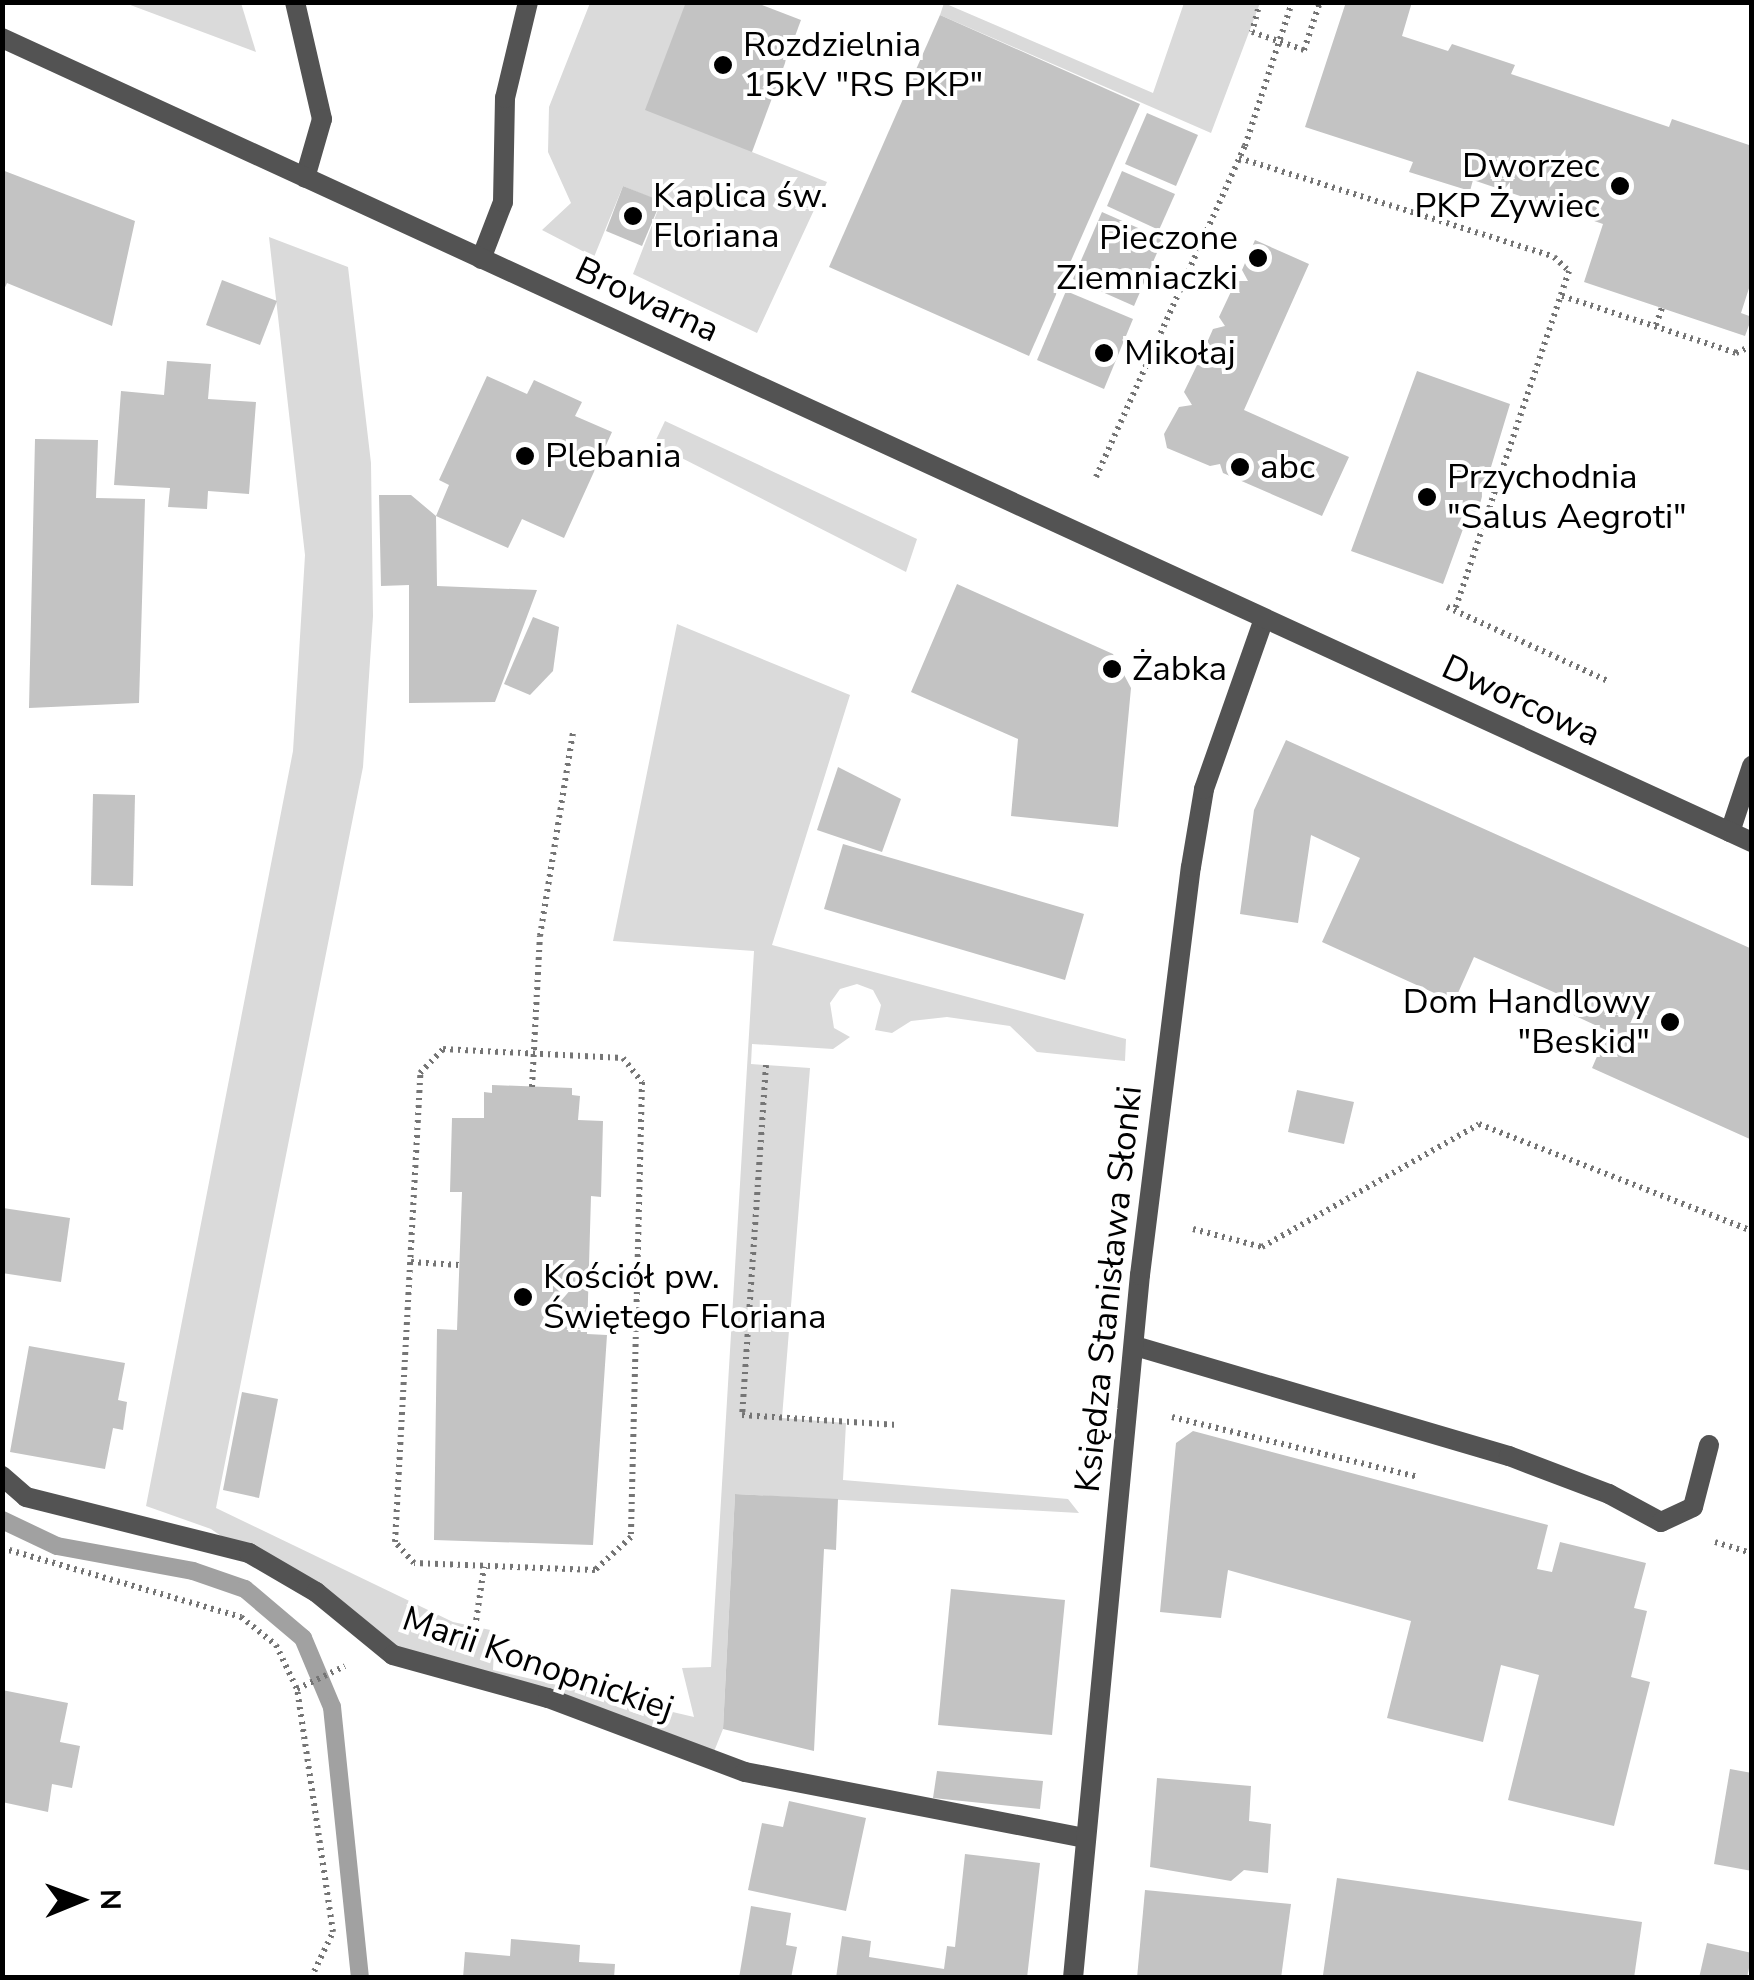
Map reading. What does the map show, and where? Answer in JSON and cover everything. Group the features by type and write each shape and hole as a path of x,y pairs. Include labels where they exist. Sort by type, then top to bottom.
{"street":[{"path":"295,2 322,120 305,178"},
{"path":"481,259 503,202 505,98 528,2"},
{"name":"Browarna","path":"2,38 1264,620"},
{"name":"Dworcowa","path":"1264,620 1752,842"},
{"name":"Księdza Stanisława Słonki","path":"1073,1978 1135,1346 1198,828 1232,699 1264,620"},
{"path":"1730,832 1752,766"},
{"path":"1135,1346 1509,1456 1609,1494 1661,1522 1693,1506 1709,1445"},
{"name":"Marii Konopnickiej","path":"2,1476 26,1497 249,1553 316,1592 393,1655 548,1698 744,1772 1085,1838"}],"path":[{"path":"1260,2 1252,32 1304,50 1320,2"},
{"path":"1096,477 1244,146 1292,2"},
{"path":"1239,158 1554,256 1569,271 1451,608 1608,682"},
{"path":"1562,296 1736,353 1752,346"},
{"path":"1656,326 1662,308"},
{"path":"532,1087 540,936 574,732"},
{"path":"443,1049 534,1054 624,1058 642,1082 631,1537 595,1570 414,1563 396,1542 420,1073 443,1049"},
{"path":"766,1065 742,1416 898,1424"},
{"path":"1193,1229 1262,1247 1479,1124 1752,1231"},
{"path":"411,1262 459,1265"},
{"path":"2,1548 241,1617 276,1645 297,1689 333,1932 310,1978"},
{"path":"476,1626 484,1567"},
{"path":"297,1689 331,1673"}],"shaded area":[{"path":"125,3 241,3 256,52"},
{"path":"590,3 686,3 752,152 827,182 757,333 633,274 661,202 623,186 594,257 542,230 571,203 548,152 549,107"},
{"path":"944,3 1153,93 1184,3 1260,3 1211,133 940,15"},
{"path":"269,237 348,267 371,463 373,616 363,767 216,1508 453,1622 495,1631 493,1670 694,1717 682,1668 711,1667 754,951 613,941 677,624 850,695 772,945 1126,1039 1125,1061 1037,1052 1010,1026 947,1017 911,1021 892,1033 875,1030 881,1005 873,990 857,984 840,989 830,1003 834,1028 850,1037 833,1049 752,1044 751,1064 810,1068 782,1418 846,1423 843,1480 1068,1499 1079,1513 735,1494 723,1729 711,1759 384,1648 211,1529 146,1506 293,751 305,555"},
{"path":"665,421 917,539 906,572 654,444"}],"building":[{"name":"Rozdzielnia 15kV \"RS PKP\"","path":"686,2 754,2 801,20 752,152 645,110"},
{"name":"Dworzec PKP Żywiec","path":"1346,2 1412,2 1402,36 1448,51 1452,44 1515,65 1511,74 1669,127 1672,119 1752,146 1752,279 1741,313 1752,317 1745,336 1584,282 1603,224 1473,180 1470,191 1409,172 1413,162 1305,127"},
{"path":"940,15 1140,104 1029,356 829,267"},
{"path":"1147,113 1198,135 1176,186 1125,164"},
{"path":"2,170 135,221 112,326 7,283 2,294"},
{"path":"1122,171 1175,194 1159,230 1107,206"},
{"name":"Kaplica św. Floriana","path":"623,186 661,201 642,246 606,231"},
{"path":"1102,212 1163,239 1134,306 1073,279"},
{"path":"1255,240 1309,264 1244,410 1349,457 1322,516 1223,473 1220,464 1210,466 1167,448 1164,434 1179,407 1192,405 1184,392 1197,365 1206,366 1202,354 1213,329 1225,326 1219,317 1236,281 1248,281 1242,270"},
{"path":"222,280 277,301 260,345 206,325"},
{"path":"1066,291 1133,319 1104,389 1037,360"},
{"path":"167,361 211,364 208,399 256,402 249,494 208,491 207,509 168,507 170,488 114,485 121,391 164,395"},
{"name":"Przychodnia \"Salus Aegroti\"","path":"1417,371 1510,404 1475,520 1467,518 1443,584 1351,551"},
{"name":"Plebania","path":"487,376 527,394 534,380 582,402 575,416 612,432 564,538 522,519 508,548 436,516 449,485 439,480"},
{"path":"35,439 98,440 96,498 145,499 139,703 29,708"},
{"path":"379,495 411,495 436,516 437,586 537,590 495,702 409,703 409,585 381,586"},
{"path":"957,584 1113,654 1131,688 1118,827 1011,816 1018,739 911,692"},
{"path":"533,617 559,627 553,671 530,695 504,684"},
{"path":"1286,740 1752,949 1752,1140 1592,1068 1608,1031 1569,1013 1574,1001 1474,957 1454,1002 1322,942 1360,858 1311,835 1298,923 1240,914 1254,810"},
{"path":"838,767 901,799 882,852 817,830"},
{"path":"93,794 135,795 133,886 91,885"},
{"path":"843,844 1084,914 1065,980 824,909"},
{"name":"Kościół pw. Świętego Floriana","path":"492,1085 572,1088 572,1095 580,1096 578,1120 603,1121 601,1197 591,1196 587,1334 607,1335 593,1545 434,1540 437,1329 457,1330 462,1192 450,1192 452,1118 484,1118 484,1092 492,1093"},
{"path":"1297,1090 1354,1102 1344,1144 1288,1132"},
{"path":"3,1208 70,1218 61,1282 2,1273"},
{"path":"29,1346 125,1363 118,1400 127,1402 123,1430 113,1428 105,1469 10,1452"},
{"path":"242,1392 278,1399 259,1498 223,1490"},
{"path":"1193,1431 1548,1525 1537,1569 1552,1572 1560,1542 1646,1563 1634,1608 1647,1611 1631,1677 1650,1682 1614,1826 1508,1800 1539,1675 1501,1665 1483,1742 1387,1718 1411,1621 1228,1570 1221,1618 1160,1612 1176,1443"},
{"path":"735,1494 838,1499 836,1550 824,1549 814,1751 723,1729"},
{"path":"951,1589 1065,1600 1052,1735 938,1725"},
{"path":"2,1690 68,1703 60,1742 80,1746 72,1788 52,1784 48,1812 2,1802"},
{"path":"1730,1769 1752,1773 1752,1871 1714,1864"},
{"path":"937,1771 1043,1781 1040,1809 933,1798"},
{"path":"1157,1778 1251,1786 1249,1821 1271,1824 1268,1873 1244,1870 1231,1881 1150,1867"},
{"path":"789,1801 866,1818 846,1911 748,1890 762,1823 783,1827"},
{"path":"965,1854 1040,1863 1027,1978 836,1978 842,1936 871,1941 869,1957 944,1969 947,1946 955,1947"},
{"path":"1337,1878 1642,1922 1634,1978 1323,1975"},
{"path":"1145,1890 1291,1904 1281,1978 1137,1978"},
{"path":"751,1906 791,1913 786,1945 797,1947 791,1978 739,1978"},
{"path":"511,1939 580,1945 579,1962 615,1964 614,1978 463,1978 465,1952 510,1956"},
{"path":"1707,1943 1752,1953 1747,1978 1699,1978"}],"waterway":[{"path":"2,1520 57,1546 193,1571 245,1589 303,1638 332,1707 360,1978"}],"place":[{"name":"Rozdzielnia 15kV \"RS PKP\"","path":"723,65"},
{"name":"Dworzec PKP Żywiec","path":"1620,186"},
{"name":"Kaplica św. Floriana","path":"633,216"},
{"name":"Pieczone Ziemniaczki","path":"1258,258"},
{"name":"Mikołaj","path":"1104,353"},
{"name":"Plebania","path":"525,456"},
{"name":"abc","path":"1240,467"},
{"name":"Przychodnia \"Salus Aegroti\"","path":"1427,497"},
{"name":"Żabka","path":"1112,669"},
{"name":"Dom Handlowy \"Beskid\"","path":"1670,1022"},
{"name":"Kościół pw. Świętego Floriana","path":"523,1297"}]}
